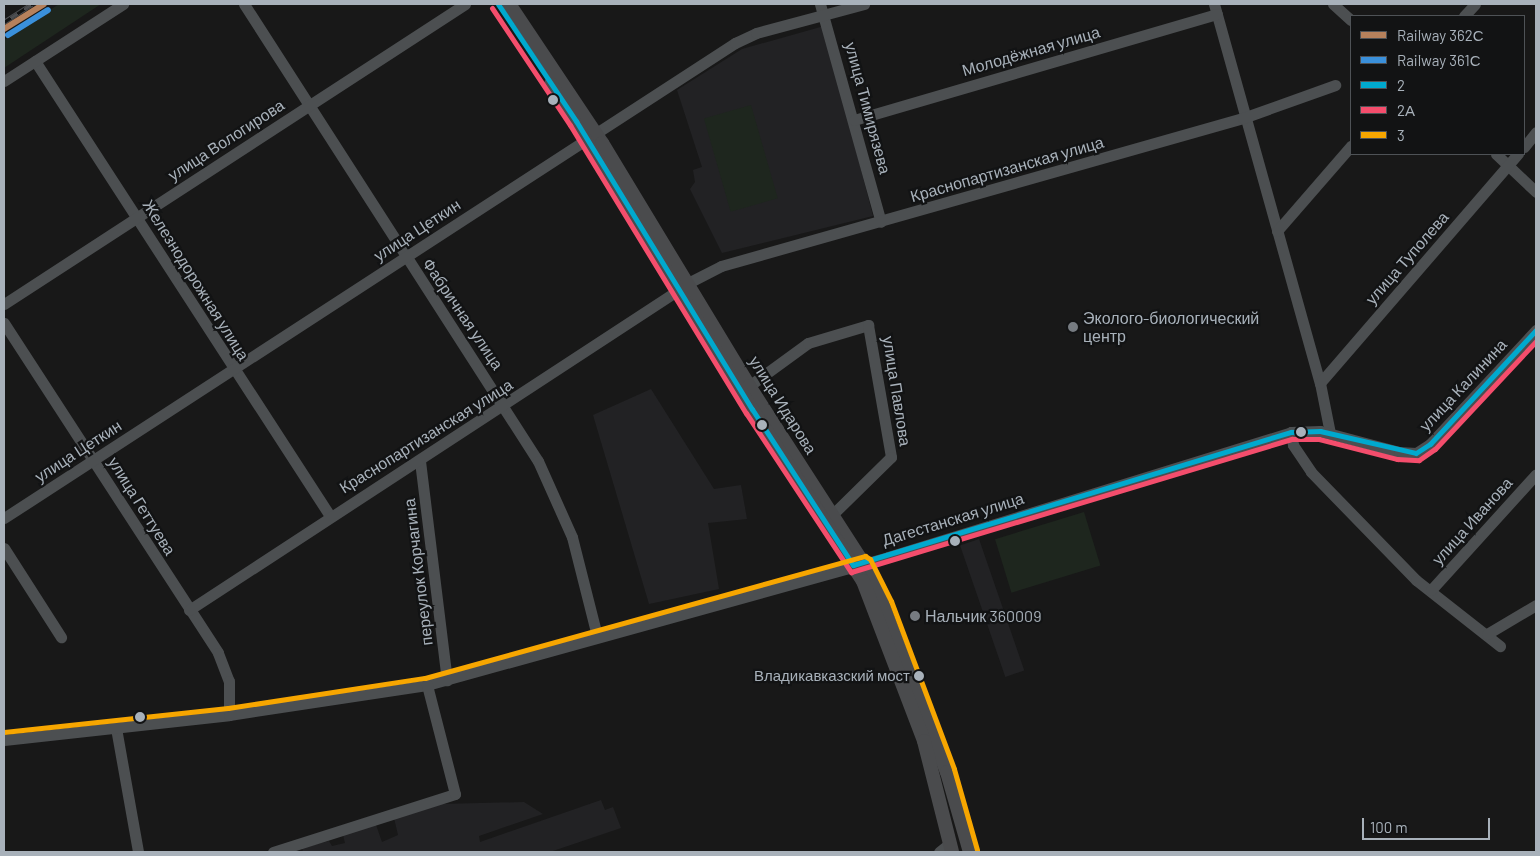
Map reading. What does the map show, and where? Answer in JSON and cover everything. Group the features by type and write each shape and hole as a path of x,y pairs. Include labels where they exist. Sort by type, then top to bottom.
{"main road":[{"name":"улица Идарова","path":"498,4 591,135"},
{"name":"улица Идарова","path":"510,4 684,286 832,515 859,564 924,741 947,849"},
{"name":"улица Идарова","path":"684,286 752,410 859,564 884,604 947,772 970,852"}],"street":[{"path":"4,81 123,4"},
{"name":"Фабричная улица","path":"244,4 406,258 505,406 538,461 572,537 597,636"},
{"name":"улица Вологирова","path":"4,304 465,4"},
{"name":"улица Тимирязева","path":"820,4 826,15 881,222"},
{"name":"улица Цеткин","path":"4,518 406,258 591,135 746,37 864,4"},
{"path":"1333,4 1350,19"},
{"path":"1465,15 1475,4"},
{"path":"1215,9 1243,118 1320,383 1330,433"},
{"name":"Молодёжная улица","path":"854,120 1215,9"},
{"name":"Железнодорожная улица","path":"35,60 138,216 233,370 330,516"},
{"name":"Краснопартизанская улица","path":"189,610 330,516 505,406 684,286 721,266 1243,118 1334,85"},
{"path":"1525,146 1536,132"},
{"path":"1277,231 1350,147"},
{"path":"1497,155 1536,192"},
{"name":"улица Туполева","path":"1320,383 1517,155"},
{"name":"улица Геттуева","path":"4,323 94,460 225,667 229,715"},
{"name":"улица Павлова","path":"749,386 808,342 868,325 891,457 832,515"},
{"name":"улица Калинина","path":"1291,432 1330,433 1399,452 1423,450 1536,330"},
{"path":"1291,432 1292,445 1311,472 1416,580 1488,634 1500,646"},
{"name":"Дагестанская улица","path":"4,740 229,715 427,685 859,564 1291,432"},
{"name":"переулок Корчагина","path":"420,461 447,680"},
{"name":"улица Иванова","path":"1431,590 1536,474"},
{"path":"4,548 61,637"},
{"path":"1488,634 1536,604"},
{"path":"273,852 455,794 427,685"},
{"path":"116,728 138,852"}],"shaded area":[{"path":"59,4 101,4 4,68 4,40"},
{"path":"824,26 873,216 722,253 690,189 695,182 693,170 702,167 677,90 742,49"},
{"path":"751,105 778,198 731,212 704,119"},
{"path":"651,389 714,489 741,485 747,519 708,523 719,589 649,604 593,415"},
{"path":"1084,512 1100,566 1011,593 995,539"},
{"path":"979,539 1024,670 1005,677 960,546"},
{"path":"601,800 605,810 613,807 621,828 550,852 303,852 302,848 329,841 332,846 345,843 343,835 375,822 382,842 398,835 394,818 441,804 524,802 543,814 479,836 480,842"}],"railway":[{"path":"4,22 32,4"}],"rail line":[{"name":"362С","path":"4,29 44,4"},
{"name":"361С","path":"8,35 48,10"}],"transit line":[{"name":"2","path":"498,4 576,121 752,409 853,565 1291,432 1320,431 1416,453 1430,444 1536,330"},
{"name":"2А","path":"492,8 570,125 746,413 851,572 1292,439 1319,439 1397,459 1419,460 1435,449 1536,341"},
{"name":"3","path":"4,732 228,708 425,678 865,556 870,559 891,601 954,769 977,850"}],"place":[{"name":"Эколого-биологический центр","path":"1073,327"},
{"name":"Нальчик 360009","path":"915,616"},
{"name":"Владикавказский мост","path":"919,676"}]}
